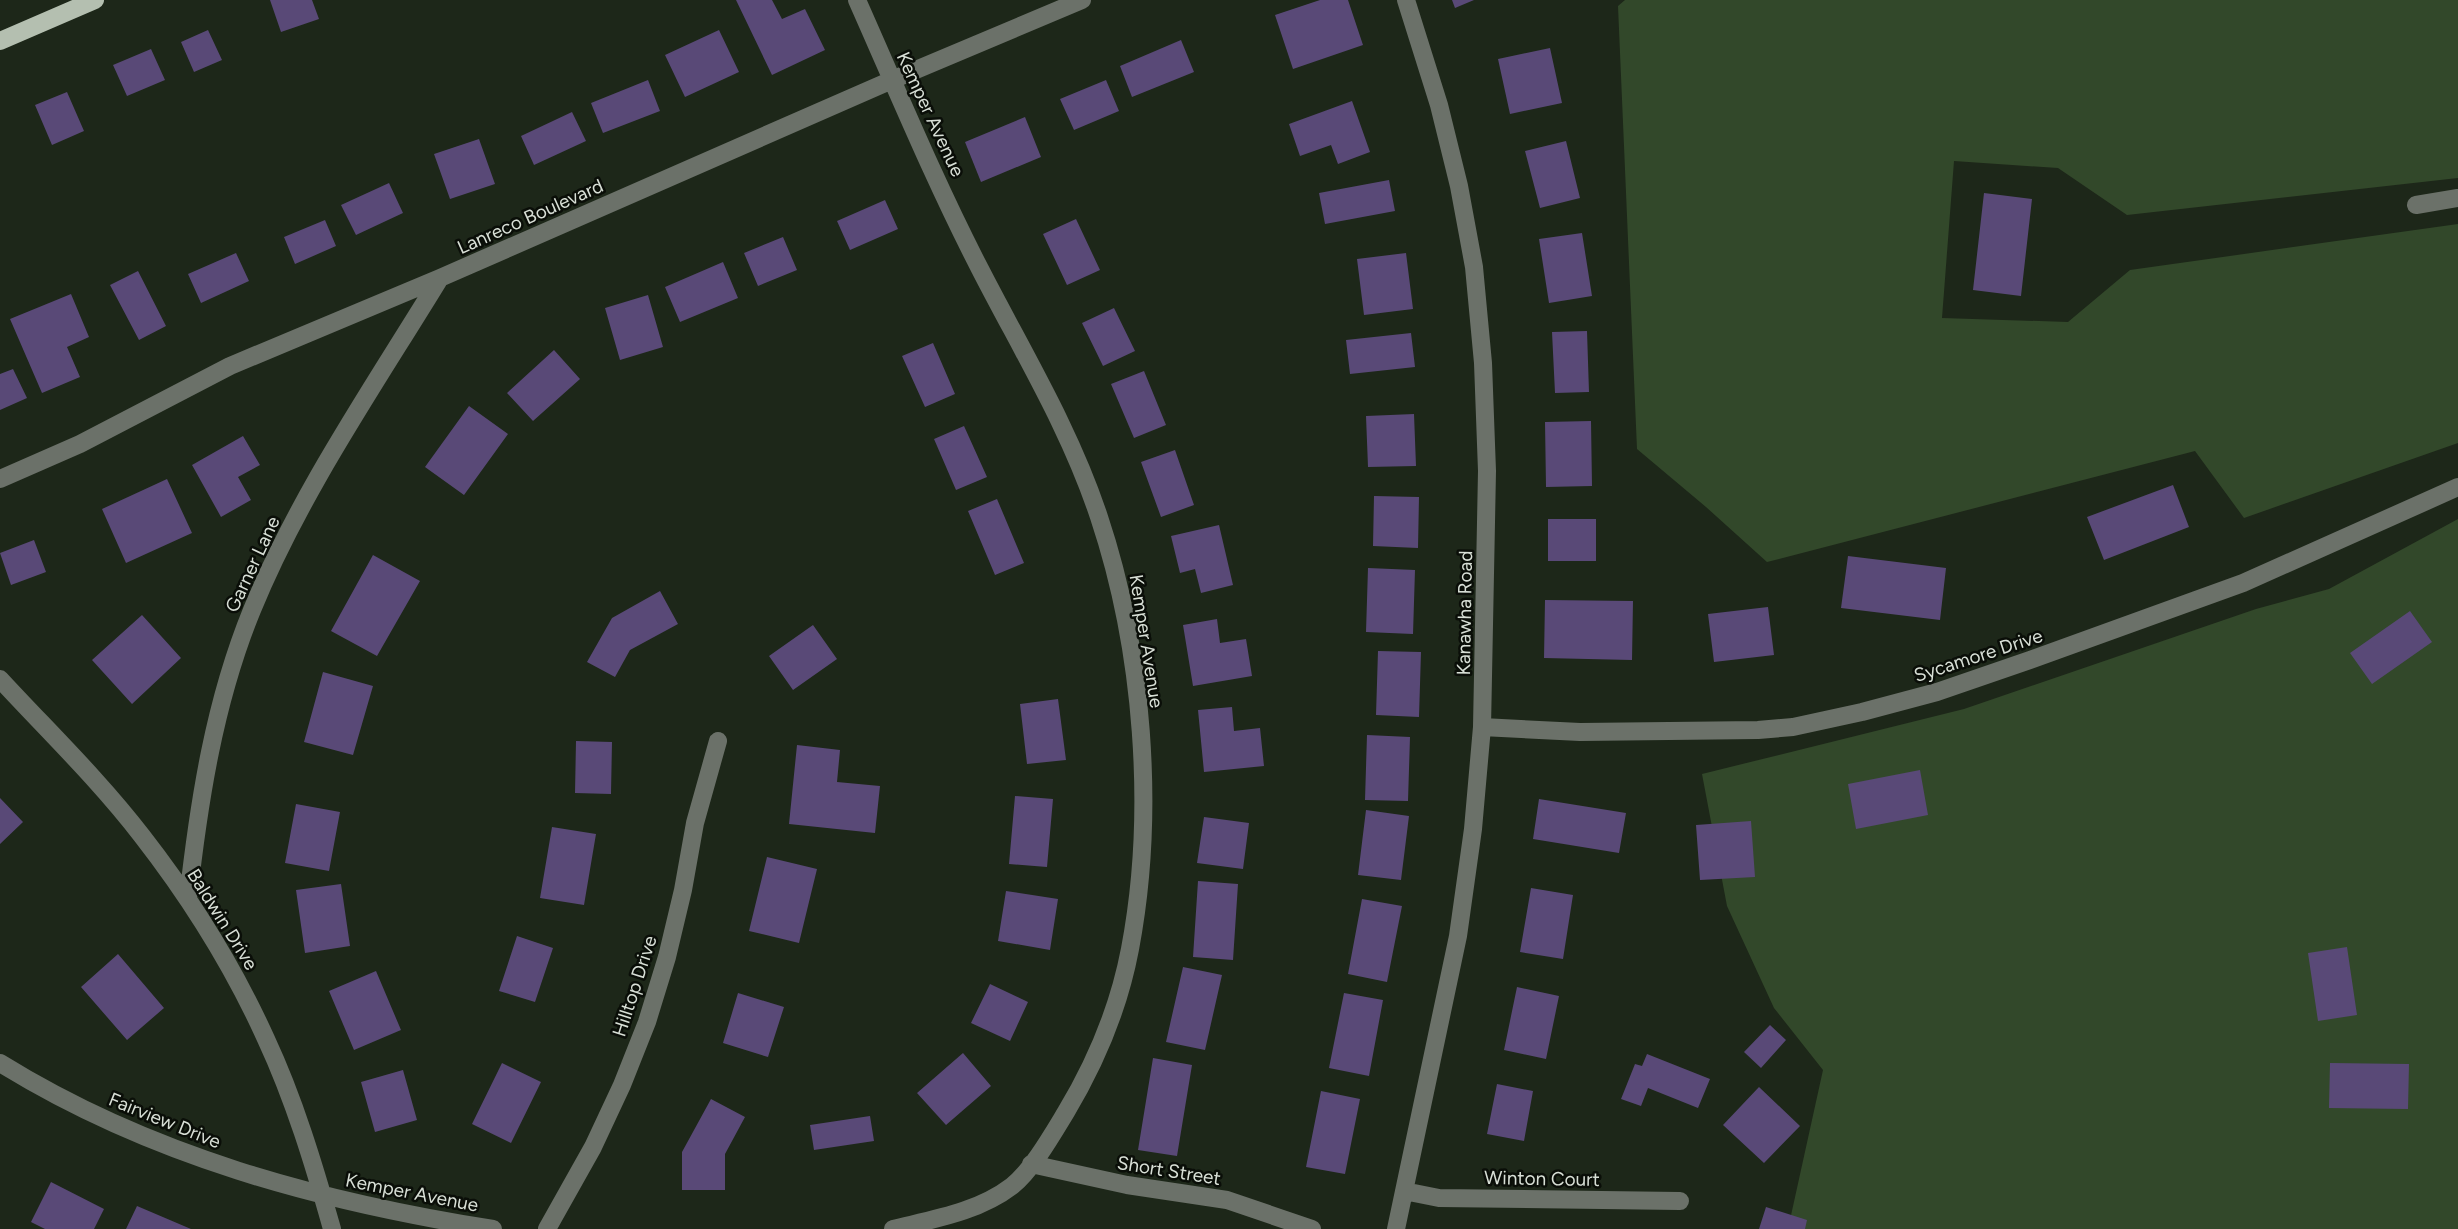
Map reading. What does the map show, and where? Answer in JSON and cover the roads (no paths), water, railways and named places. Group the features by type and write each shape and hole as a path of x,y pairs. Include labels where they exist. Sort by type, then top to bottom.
{"main road":[{"path":"0,41 95,0"}],"street":[{"name":"Kemper Avenue","path":"857,0 979,267 1076,455 1110,554 1126,622 1136,693 1141,764 1142,830 1138,897 1118,996 1094,1060 1062,1119 1015,1184 991,1199 958,1213 894,1229"},
{"name":"Lanreco Boulevard","path":"0,479 80,444 230,366 440,278 892,79 1082,0"},
{"name":"Kanawha Road","path":"1396,1229 1458,936 1473,829 1482,727 1487,471 1483,363 1474,267 1440,105 1405,0"},
{"path":"2416,205 2458,198"},
{"name":"Garner Lane","path":"188,899 198,808 207,761 223,692 251,612 274,561 325,464 440,278"},
{"name":"Sycamore Drive","path":"1482,727 1580,732 1758,730 1793,727 1862,712 1937,692 2017,665 2242,583 2458,487"},
{"name":"Baldwin Drive","path":"0,679 96,781 142,835 188,899 239,984 267,1040 323,1196 332,1229"},
{"name":"Hilltop Drive","path":"547,1229 593,1147 622,1086 647,1022 667,957 695,823 718,741"},
{"name":"Fairview Drive","path":"0,1063 31,1083 92,1114 185,1153 275,1184 323,1196"},
{"name":"Short Street","path":"1031,1164 1127,1185 1227,1200 1305,1226"},
{"name":"Winton Court","path":"1404,1191 1439,1198 1680,1201"},
{"name":"Kemper Avenue","path":"323,1196 412,1216 494,1229"}]}
